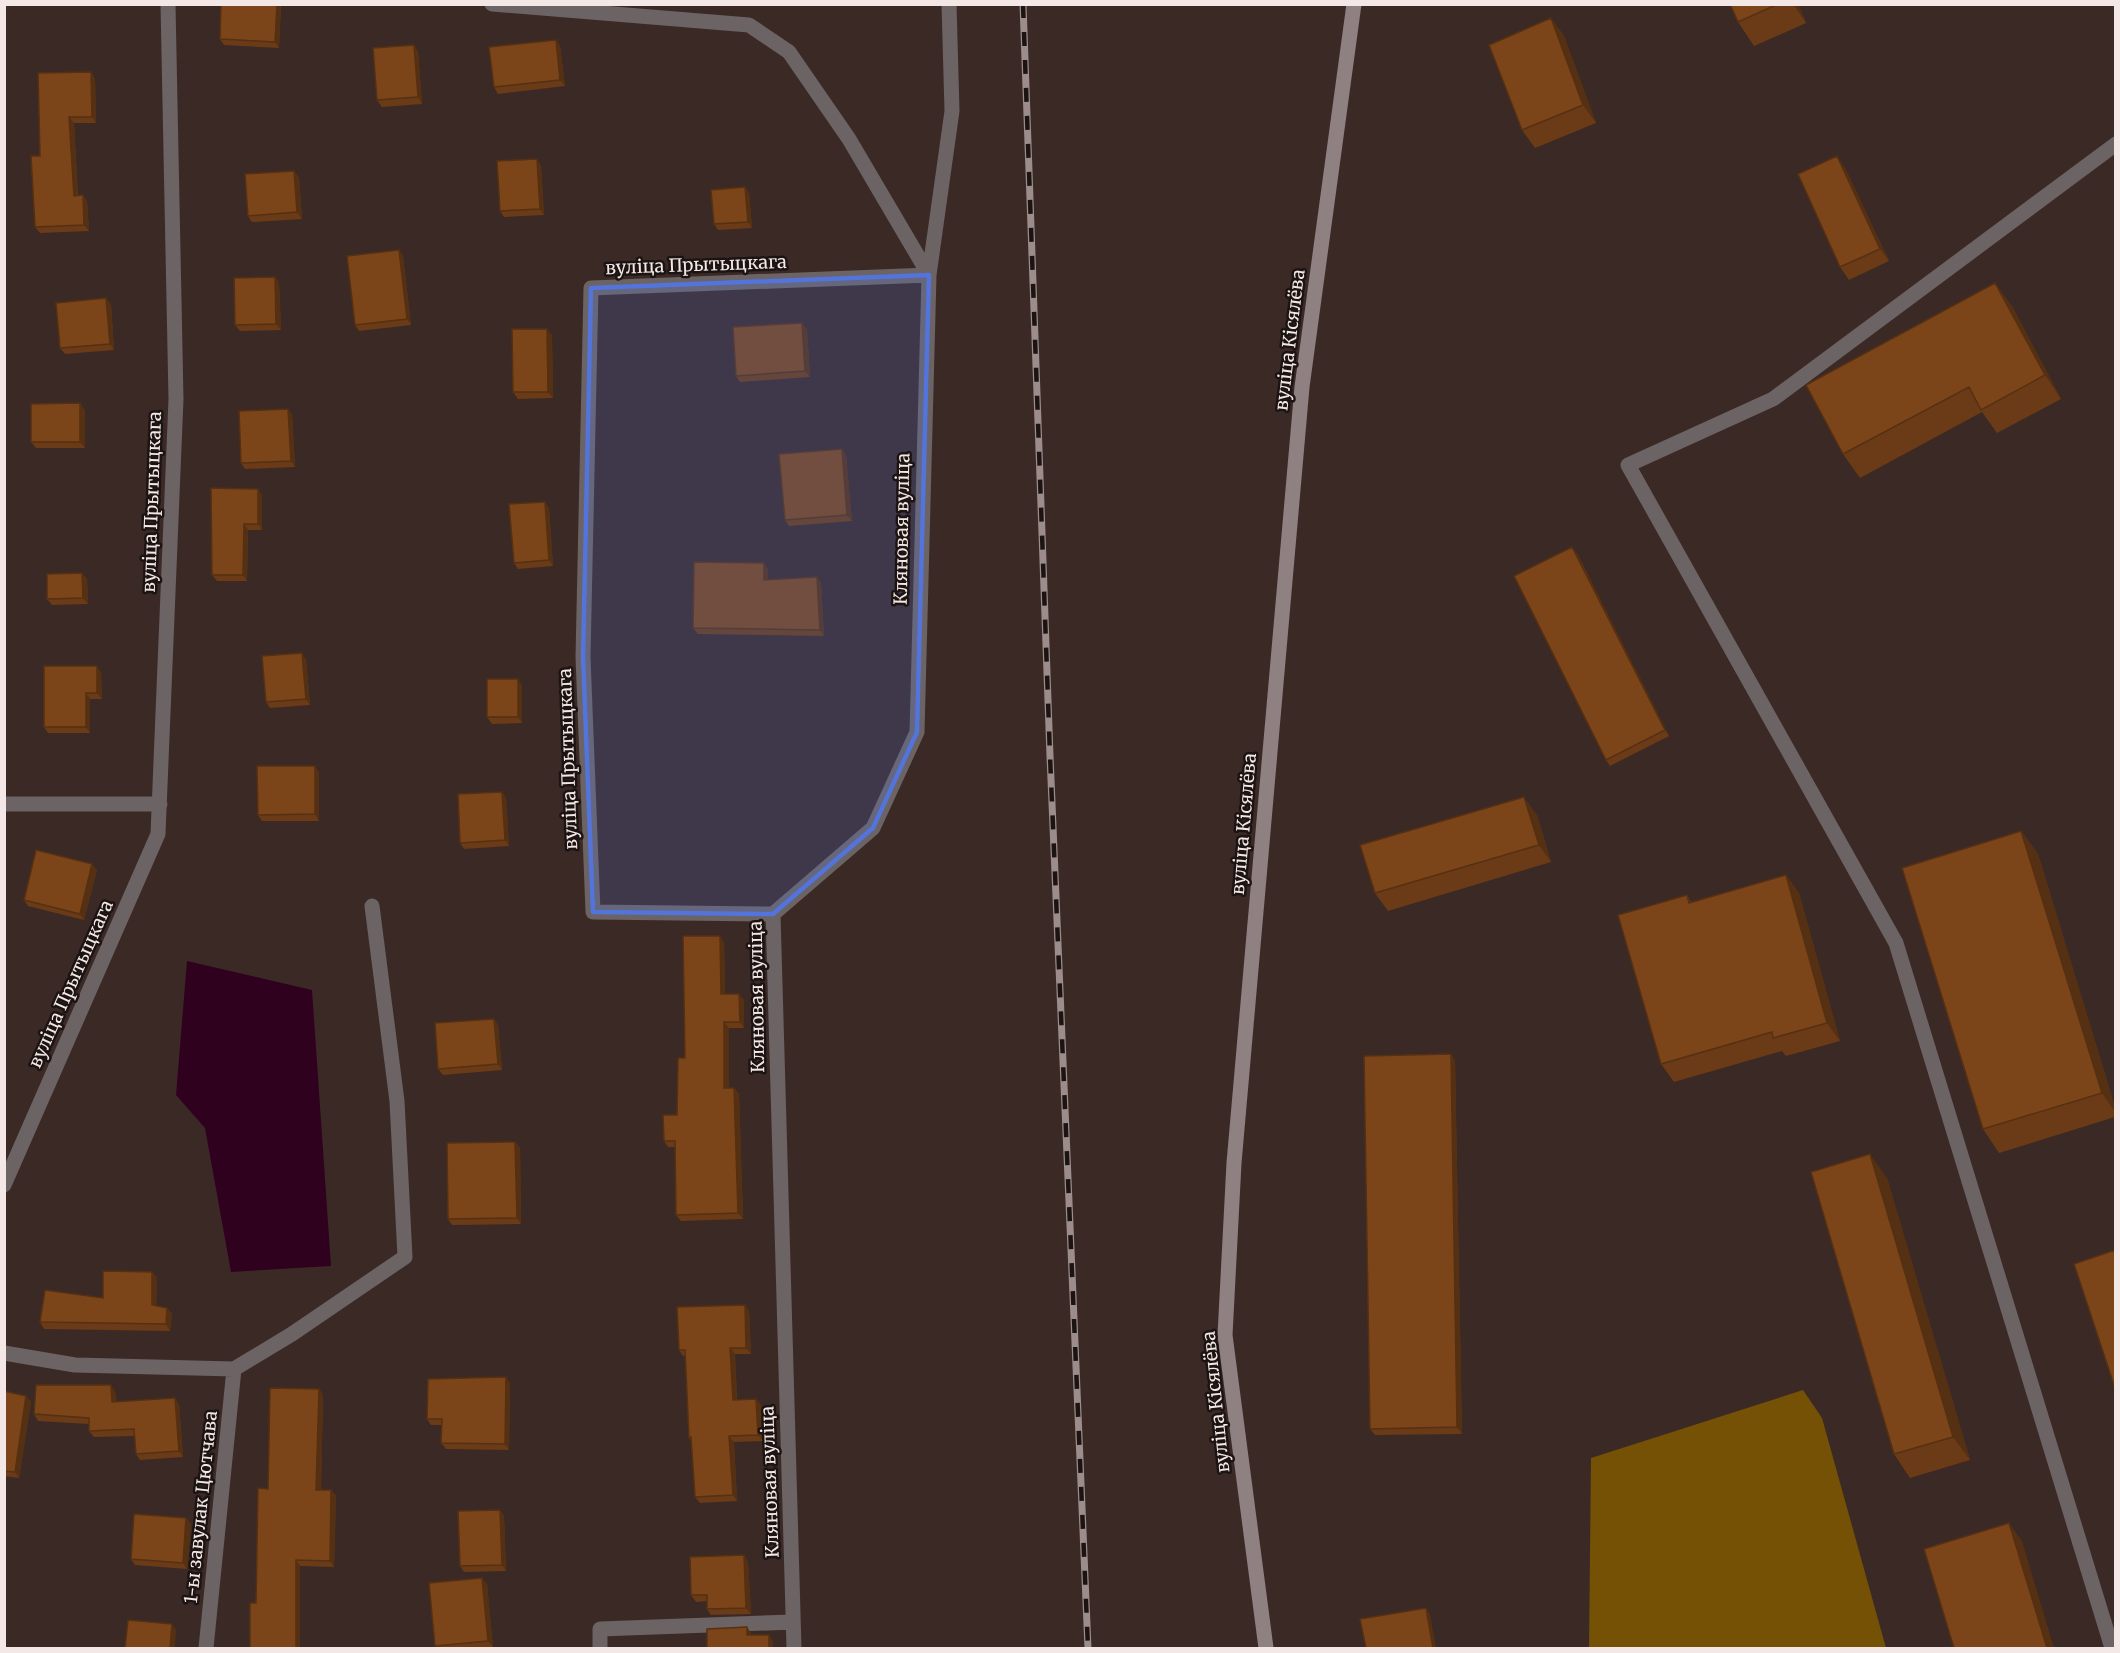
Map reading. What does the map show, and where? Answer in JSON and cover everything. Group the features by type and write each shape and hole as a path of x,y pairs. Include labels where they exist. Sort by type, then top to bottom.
{"street":[{"name":"вуліца Прытыцкага","path":"4,1185 158,834 176,399 168,4"},
{"path":"492,4 749,25 789,52 849,139 929,275"},
{"name":"Кляновая вуліца","path":"794,1648 773,914 873,828 917,732 929,275 952,111 949,4"},
{"name":"вуліца Кісялёва","path":"1266,1648 1226,1335 1234,1163 1302,387 1354,4"},
{"path":"2112,1648 1896,943 1628,465 1773,399 2115,144"},
{"name":"вуліца Прытыцкага","path":"773,914 594,912 583,657 591,288 929,275"},
{"path":"4,804 160,804"},
{"path":"4,1353 75,1365 234,1369 292,1334 405,1257 397,1101 372,906"},
{"name":"1-ы завулак Цютчава","path":"206,1648 234,1369"},
{"path":"600,1648 600,1629 793,1622"}],"highlighted area":[{"path":"929,275 917,732 873,828 773,914 593,912 583,657 591,288"}],"shaded area":[{"path":"187,961 312,990 331,1266 231,1272 205,1128 176,1095"},
{"path":"1803,1390 1822,1418 1886,1648 1589,1648 1591,1458"}],"building":[{"path":"221,4 277,4 275,42 220,39"},
{"path":"1730,4 1778,4 1738,22"},
{"path":"1551,18 1583,105 1522,130 1489,45"},
{"path":"556,40 560,80 494,87 489,47"},
{"path":"414,45 418,97 377,100 373,48"},
{"path":"91,72 92,117 69,117 74,196 83,195 84,225 35,227 31,156 40,156 38,73"},
{"path":"1837,156 1880,249 1840,267 1798,174"},
{"path":"537,159 540,209 500,211 497,161"},
{"path":"294,171 297,212 248,216 245,174"},
{"path":"745,187 748,222 714,224 711,190"},
{"path":"399,250 407,319 355,325 347,256"},
{"path":"275,277 276,324 235,325 234,278"},
{"path":"1995,283 2045,375 1981,410 1969,387 1843,454 1806,385"},
{"path":"106,298 110,344 60,348 56,303"},
{"path":"802,323 805,371 736,376 733,327"},
{"path":"512,329 547,329 548,392 513,392"},
{"path":"80,403 80,442 31,442 31,404"},
{"path":"288,409 291,461 241,463 239,411"},
{"path":"842,449 847,515 785,520 779,454"},
{"path":"211,488 258,489 258,524 244,524 243,575 212,575"},
{"path":"545,502 549,560 514,563 509,504"},
{"path":"1572,547 1665,730 1606,760 1514,576"},
{"path":"694,562 764,563 764,580 817,577 820,630 693,628"},
{"path":"82,573 83,598 47,599 47,574"},
{"path":"302,653 306,699 266,702 262,656"},
{"path":"44,666 97,666 97,693 86,693 86,727 44,727"},
{"path":"487,679 518,679 518,717 487,717"},
{"path":"257,766 315,766 315,814 258,815"},
{"path":"502,792 505,840 460,843 458,794"},
{"path":"1524,797 1539,845 1375,893 1360,845"},
{"path":"2021,831 2102,1093 1983,1129 1902,868"},
{"path":"36,850 92,864 80,914 24,900"},
{"path":"1786,875 1827,1023 1773,1038 1772,1032 1661,1064 1618,915 1687,895 1689,903"},
{"path":"683,936 720,936 721,994 739,994 740,1022 724,1022 724,1088 734,1088 738,1213 676,1215 675,1141 664,1141 663,1115 677,1115 678,1058 685,1058"},
{"path":"494,1019 498,1064 438,1069 435,1023"},
{"path":"1451,1054 1457,1427 1370,1429 1364,1056"},
{"path":"515,1142 517,1218 448,1219 447,1143"},
{"path":"1870,1154 1953,1437 1894,1454 1811,1172"},
{"path":"2115,1250 2115,1388 2074,1264"},
{"path":"103,1271 152,1272 152,1305 167,1308 166,1324 40,1322 45,1290 103,1298"},
{"path":"745,1305 746,1348 730,1348 733,1400 756,1399 758,1435 729,1436 733,1495 695,1497 691,1437 689,1438 685,1350 679,1350 677,1307"},
{"path":"506,1377 505,1444 441,1443 442,1419 427,1419 428,1379"},
{"path":"36,1385 111,1385 112,1402 175,1398 179,1451 136,1454 134,1429 89,1431 89,1418 34,1414"},
{"path":"270,1388 319,1389 316,1490 331,1490 330,1561 296,1560 296,1648 250,1648 250,1603 256,1603 258,1488 268,1489"},
{"path":"4,1391 26,1396 15,1472 4,1471"},
{"path":"500,1510 502,1565 460,1566 458,1511"},
{"path":"134,1514 186,1518 183,1563 131,1559"},
{"path":"2009,1523 2047,1648 1954,1648 1924,1549"},
{"path":"744,1555 746,1608 707,1609 707,1595 691,1595 690,1557"},
{"path":"482,1578 488,1641 435,1646 429,1583"},
{"path":"1426,1608 1433,1648 1366,1648 1360,1619"},
{"path":"128,1620 172,1624 170,1648 125,1648"},
{"path":"747,1627 747,1635 769,1635 769,1648 707,1648 707,1629"}],"railway":[{"path":"1023,4 1050,756 1088,1648"}]}
